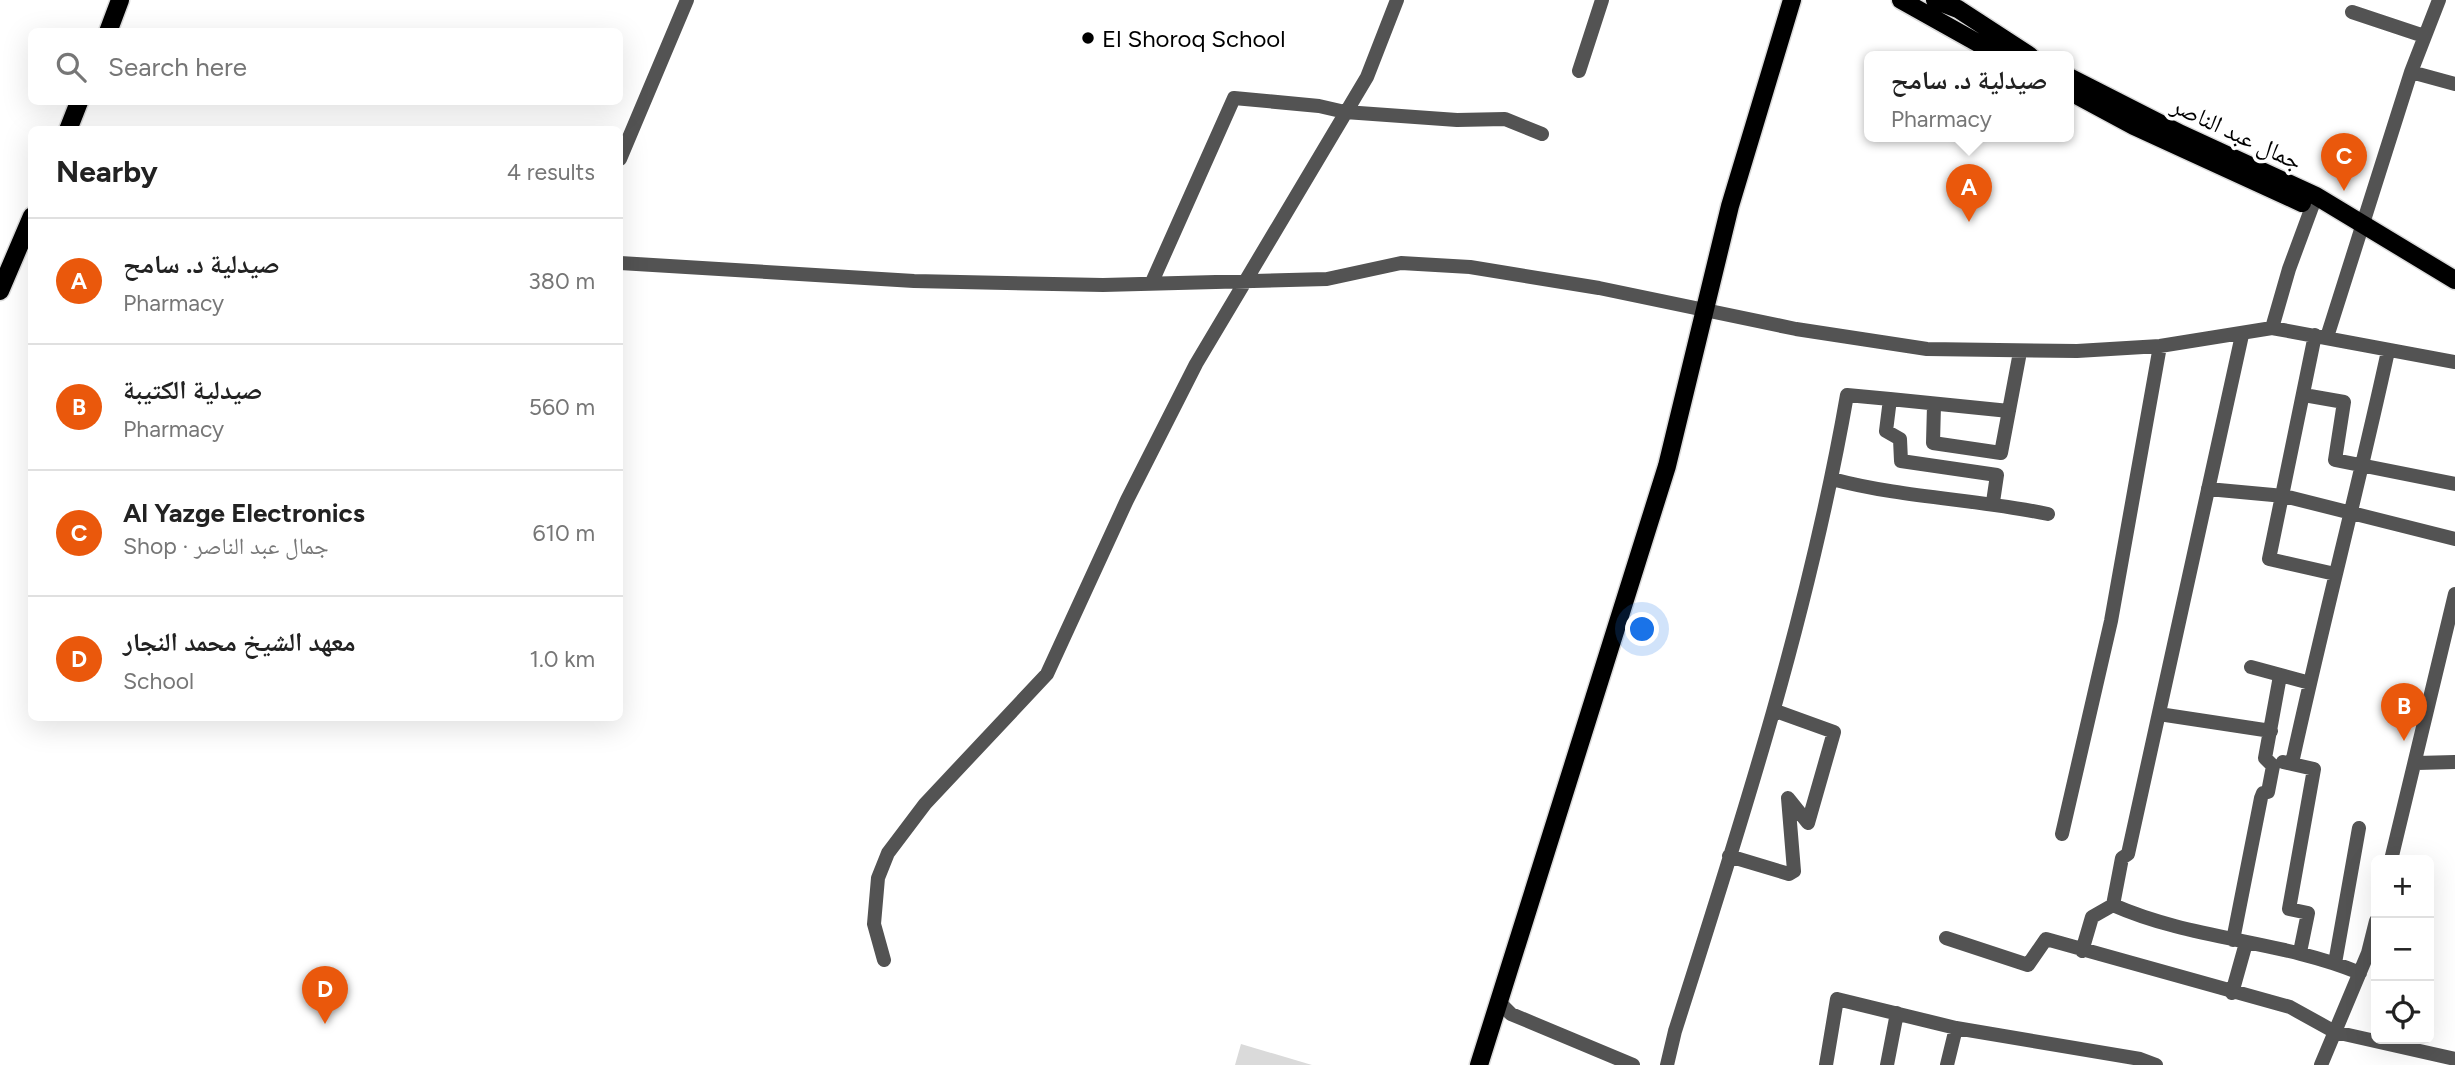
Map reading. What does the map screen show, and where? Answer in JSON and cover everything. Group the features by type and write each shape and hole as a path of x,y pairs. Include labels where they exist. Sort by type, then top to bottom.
{"main road":[{"path":"110,28 120,0"},
{"path":"1479,1065 1664,479 1730,206 1792,0"},
{"path":"1901,0 1992,51"},
{"path":"1936,0 1958,9 2022,51"},
{"name":"جمال عبد الناصر","path":"2074,80 2314,202 2455,280"},
{"name":"جمال عبد الناصر","path":"2074,94 2134,126 2314,202"},
{"path":"70,126 78,105"},
{"path":"0,291 28,224"},
{"name":"جمال عبد الناصر","path":"2360,229 2455,290"}],"street":[{"path":"623,152 687,0"},
{"path":"884,960 874,924 878,878 888,853 925,804 1047,674 1127,500 1196,364 1367,77 1397,0"},
{"path":"1579,71 1602,0"},
{"path":"2335,574 2269,559 2304,395 2321,336 2360,229 2411,72 2439,0"},
{"path":"2353,12 2424,37"},
{"path":"2411,72 2455,84"},
{"path":"1152,282 1234,99 1319,106 1345,113 1457,120 1505,119 1542,134"},
{"path":"2272,328 2289,268 2314,202"},
{"path":"623,263 1003,285 1327,279 1401,263 1471,267 1884,344 2020,352 2160,346 2242,335 2272,328 2455,362"},
{"path":"2082,951 2092,917 2113,905 2122,858 2128,854 2242,335"},
{"path":"2062,834 2111,621 2160,346"},
{"path":"2292,764 2335,574 2364,465 2388,351"},
{"path":"1934,405 1933,443 2001,453 2020,352"},
{"path":"1667,1065 1729,856 1738,838 1776,711 1832,479 1847,395 2009,411"},
{"path":"2304,395 2344,402 2335,460 2455,485"},
{"path":"1890,399 1886,431 1900,439 1901,461 1997,475 1993,502"},
{"path":"1832,479 1944,498 1993,502 2048,514"},
{"path":"2208,489 2284,496 2353,511 2455,539"},
{"path":"2392,855 2417,763 2455,594"},
{"path":"2251,667 2310,683"},
{"path":"2264,758 2280,676"},
{"path":"1729,856 1789,874 1794,871 1788,798 1808,823 1834,732 1776,711"},
{"path":"2159,714 2271,731"},
{"path":"2264,758 2315,769 2289,909 2308,913 2300,952"},
{"path":"2232,993 2261,798 2263,793 2268,792 2273,766 2264,758"},
{"path":"2417,763 2455,762"},
{"path":"2335,963 2359,828"},
{"path":"2113,905 2158,922 2300,952 2360,973"},
{"path":"2321,1065 2360,973 2371,937"},
{"path":"1946,938 2028,965 2046,939 2290,1007 2336,1031 2455,1059"},
{"path":"1826,1065 1837,999 2103,1060 2140,1059 2156,1065"},
{"path":"1498,1001 1511,1014 1633,1065"},
{"path":"1887,1065 1897,1013"},
{"path":"1947,1065 1956,1028"}],"shaded area":[{"path":"1241,1044 1312,1065 1235,1065"}],"place":[{"name":"El Shoroq School","path":"1088,38"},
{"name":"Al Yazge Electronics","path":"2344,191"},
{"name":"صيدلية د. سامح","path":"1969,222"},
{"name":"صيدلية الكتيبة","path":"2404,741"},
{"name":"معهد الشيخ محمد النجار","path":"325,1024"}]}
